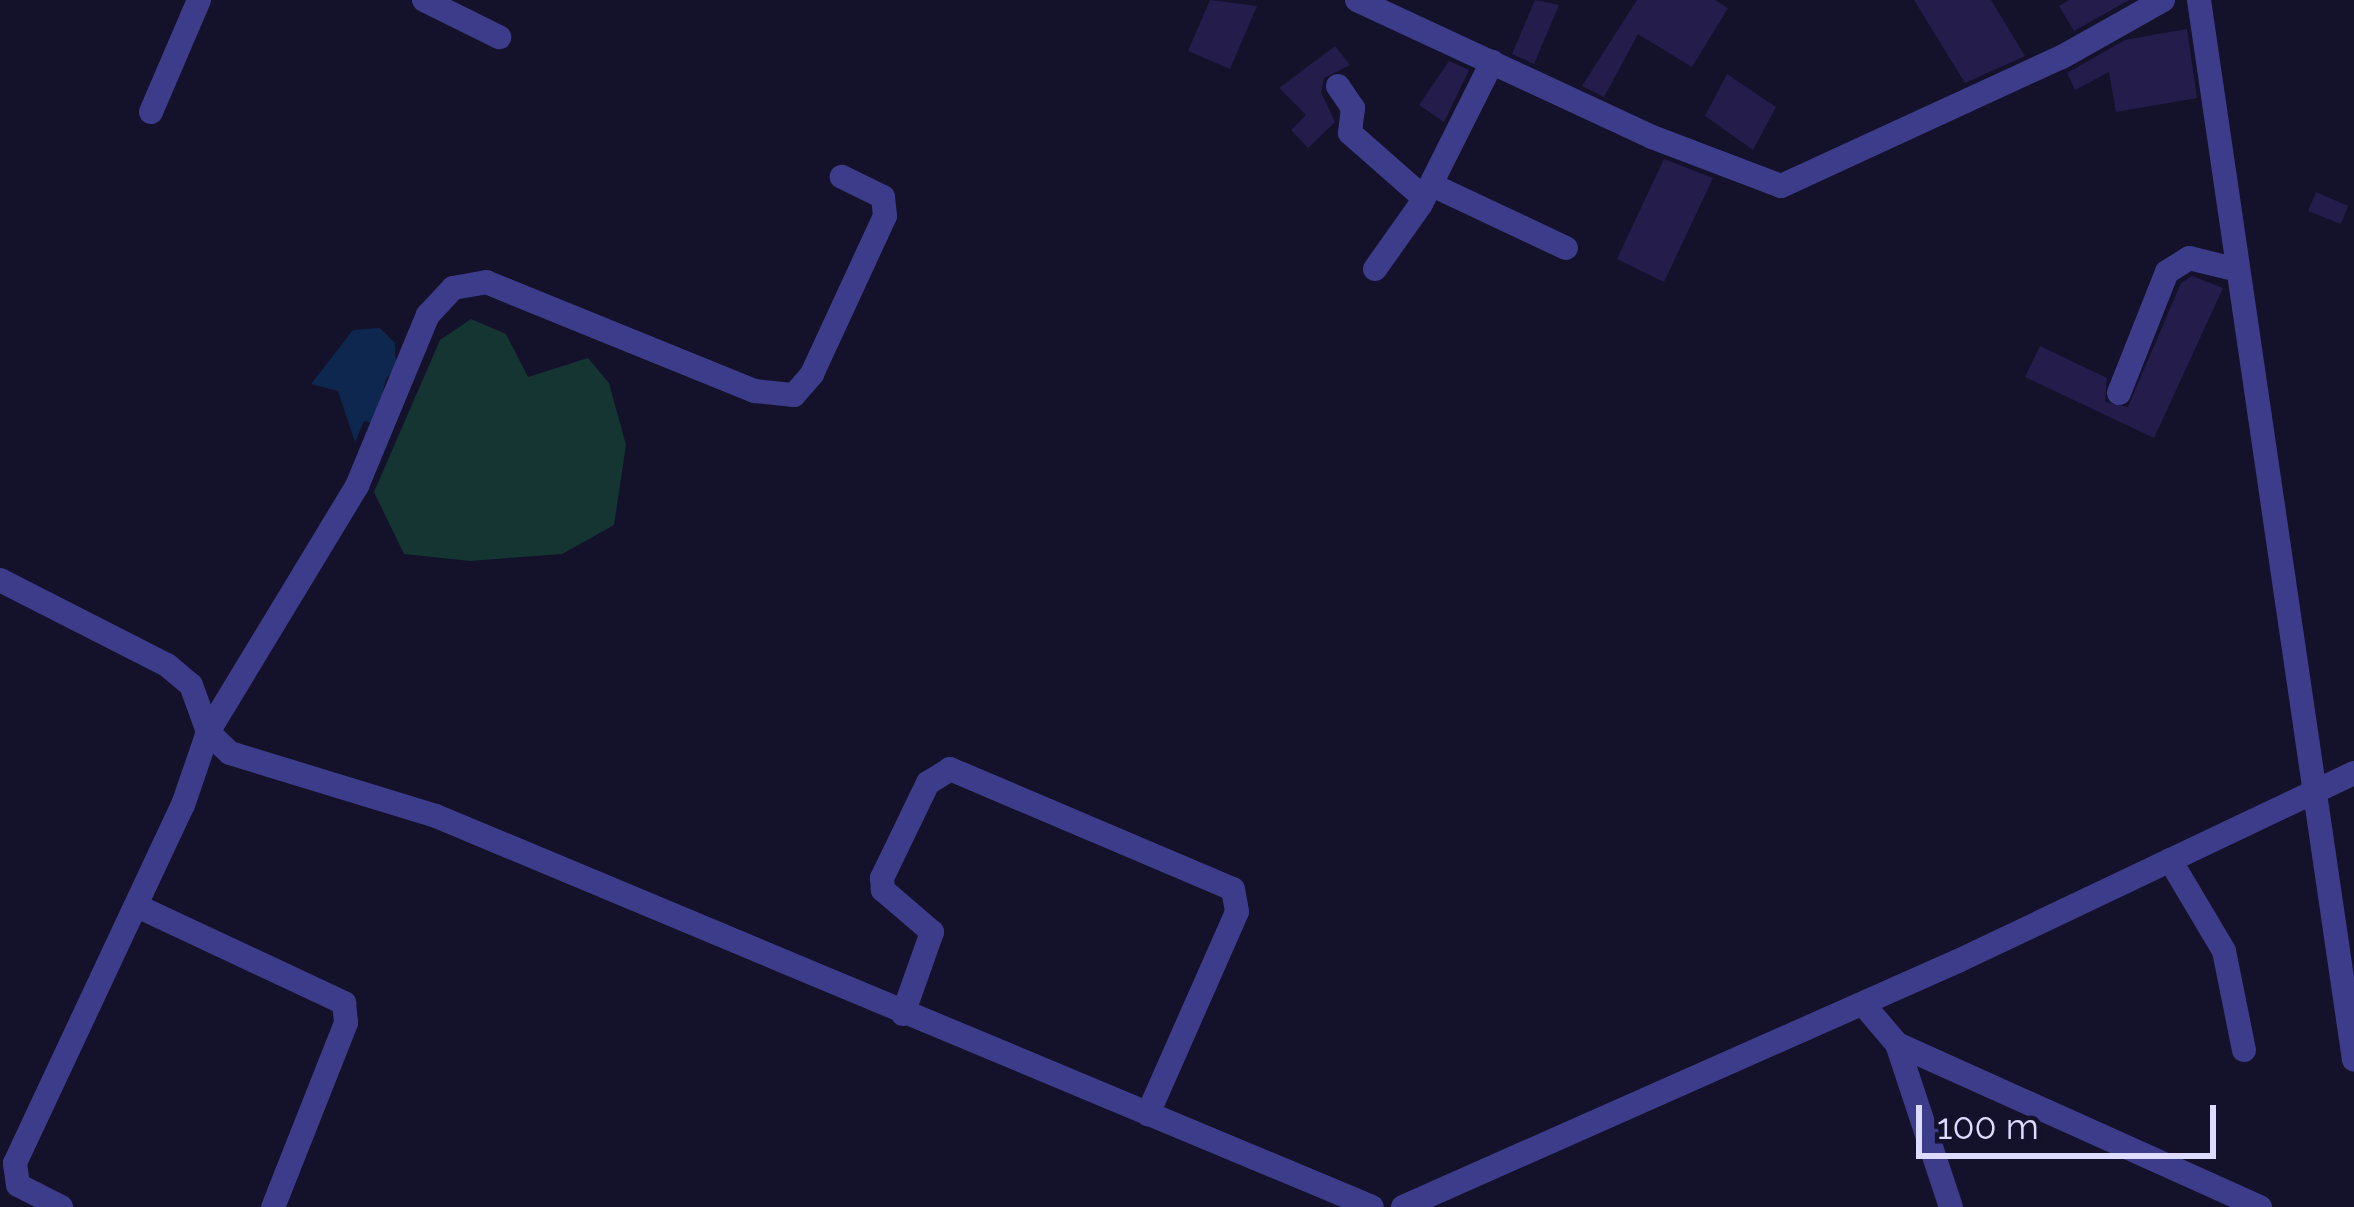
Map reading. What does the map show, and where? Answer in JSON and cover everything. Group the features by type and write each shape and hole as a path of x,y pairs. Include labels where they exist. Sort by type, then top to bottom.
{"street":[{"path":"151,112 199,0"},
{"path":"424,0 499,38"},
{"path":"1357,0 1780,186 2019,78 2163,0"},
{"path":"2199,0 2354,1060"},
{"path":"1376,269 1428,191 1492,62"},
{"path":"1338,86 1353,108 1350,133 1428,191 1566,248"},
{"path":"61,1207 19,1191 15,1163 137,906 208,732 357,486 428,315 453,288 486,282 541,299 743,387 794,395 812,374 886,216 883,197 842,177"},
{"path":"2119,393 2167,272 2189,258 2238,270"},
{"path":"0,580 166,665 190,685 208,732 230,753 436,816 1372,1207"},
{"path":"903,1014 932,932 883,890 882,878 928,783 950,770 1233,889 1237,912 1148,1114"},
{"path":"1403,1207 1863,1004 2354,773"},
{"path":"2170,860 2224,951 2244,1050"},
{"path":"137,906 344,1003 346,1023 273,1207"},
{"path":"1863,1004 1897,1044 1951,1207"},
{"path":"1897,1044 2260,1207"}],"green space":[{"path":"471,319 506,334 528,377 588,358 609,383 626,445 614,525 562,554 470,561 404,554 374,492 440,340"}],"water":[{"path":"380,328 395,343 396,370 386,378 376,424 364,421 355,442 338,391 311,384 353,330"}],"building":[{"path":"1210,0 1257,6 1230,69 1188,51"},
{"path":"1535,0 1559,5 1534,64 1512,54"},
{"path":"1637,0 1715,0 1728,8 1692,67 1638,34 1604,97 1582,86"},
{"path":"1914,0 1991,0 2025,56 1965,83"},
{"path":"2069,0 2129,0 2074,31 2059,6"},
{"path":"2187,29 2197,98 2116,112 2109,72 2075,90 2067,73 2125,40"},
{"path":"1335,46 1350,65 1324,78 1321,92 1335,122 1308,148 1291,130 1306,115 1279,88"},
{"path":"1449,61 1469,70 1444,122 1419,105"},
{"path":"1727,74 1776,107 1753,150 1705,116"},
{"path":"1664,159 1713,178 1664,282 1617,259"},
{"path":"2316,192 2348,206 2341,224 2308,211"},
{"path":"2192,276 2223,288 2154,438 2025,377 2040,346 2107,378 2105,402 2128,407 2181,283"}]}
